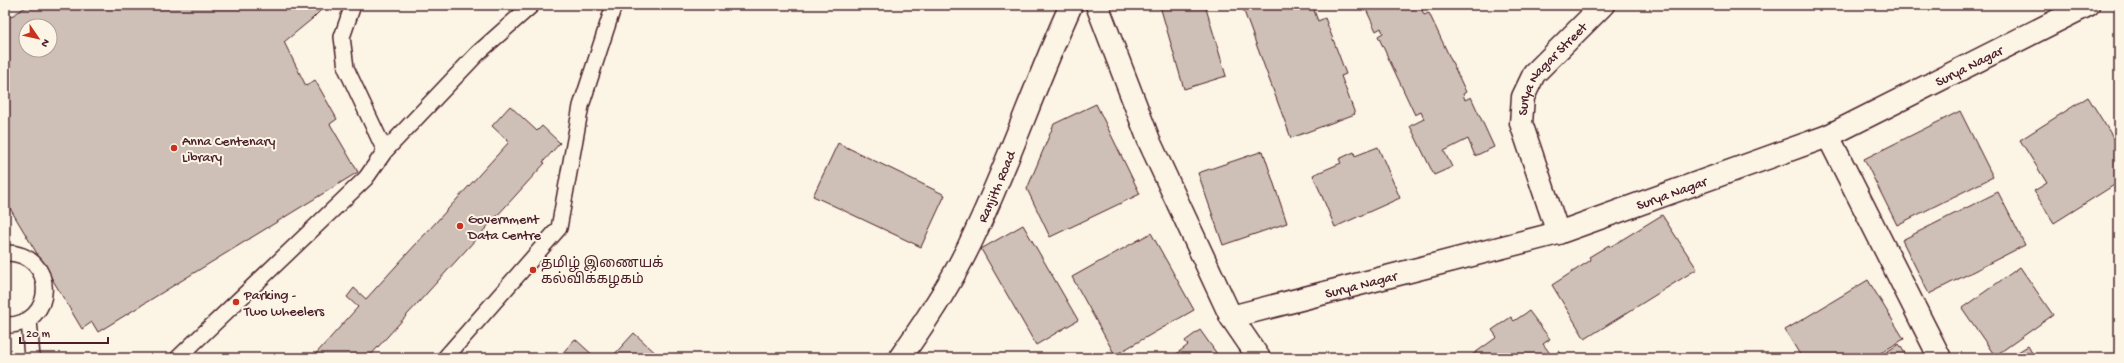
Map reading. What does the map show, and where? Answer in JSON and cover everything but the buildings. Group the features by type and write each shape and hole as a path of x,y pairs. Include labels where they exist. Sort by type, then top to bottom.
{"street":[{"name":"Ranjith Road","path":"900,358 927,320 976,233 1071,5"},
{"path":"1097,5 1150,143 1231,317 1259,358"},
{"name":"Surya Nagar Street","path":"1558,233 1521,123 1523,97 1534,74 1603,5"},
{"name":"Surya Nagar","path":"1231,317 1558,233 1828,136 2088,5"},
{"path":"1828,136 1940,358"}],"lane":[{"path":"353,5 342,37 346,68 385,151"},
{"path":"178,358 366,178 385,151 478,54 532,5"},
{"path":"445,358 559,228 581,106 614,5"},
{"path":"5,253 17,254 28,258 36,266 42,276 45,288 43,300 38,310 29,319 18,324 5,325"},
{"path":"29,319 32,358"}],"place":[{"name":"Anna Centenary Library","path":"174,148"},
{"name":"Government Data Centre","path":"460,226"},
{"name":"தமிழ் இணையக் கல்விக்கழகம்","path":"533,270"},
{"name":"Parking - Two wheelers","path":"236,302"}]}
